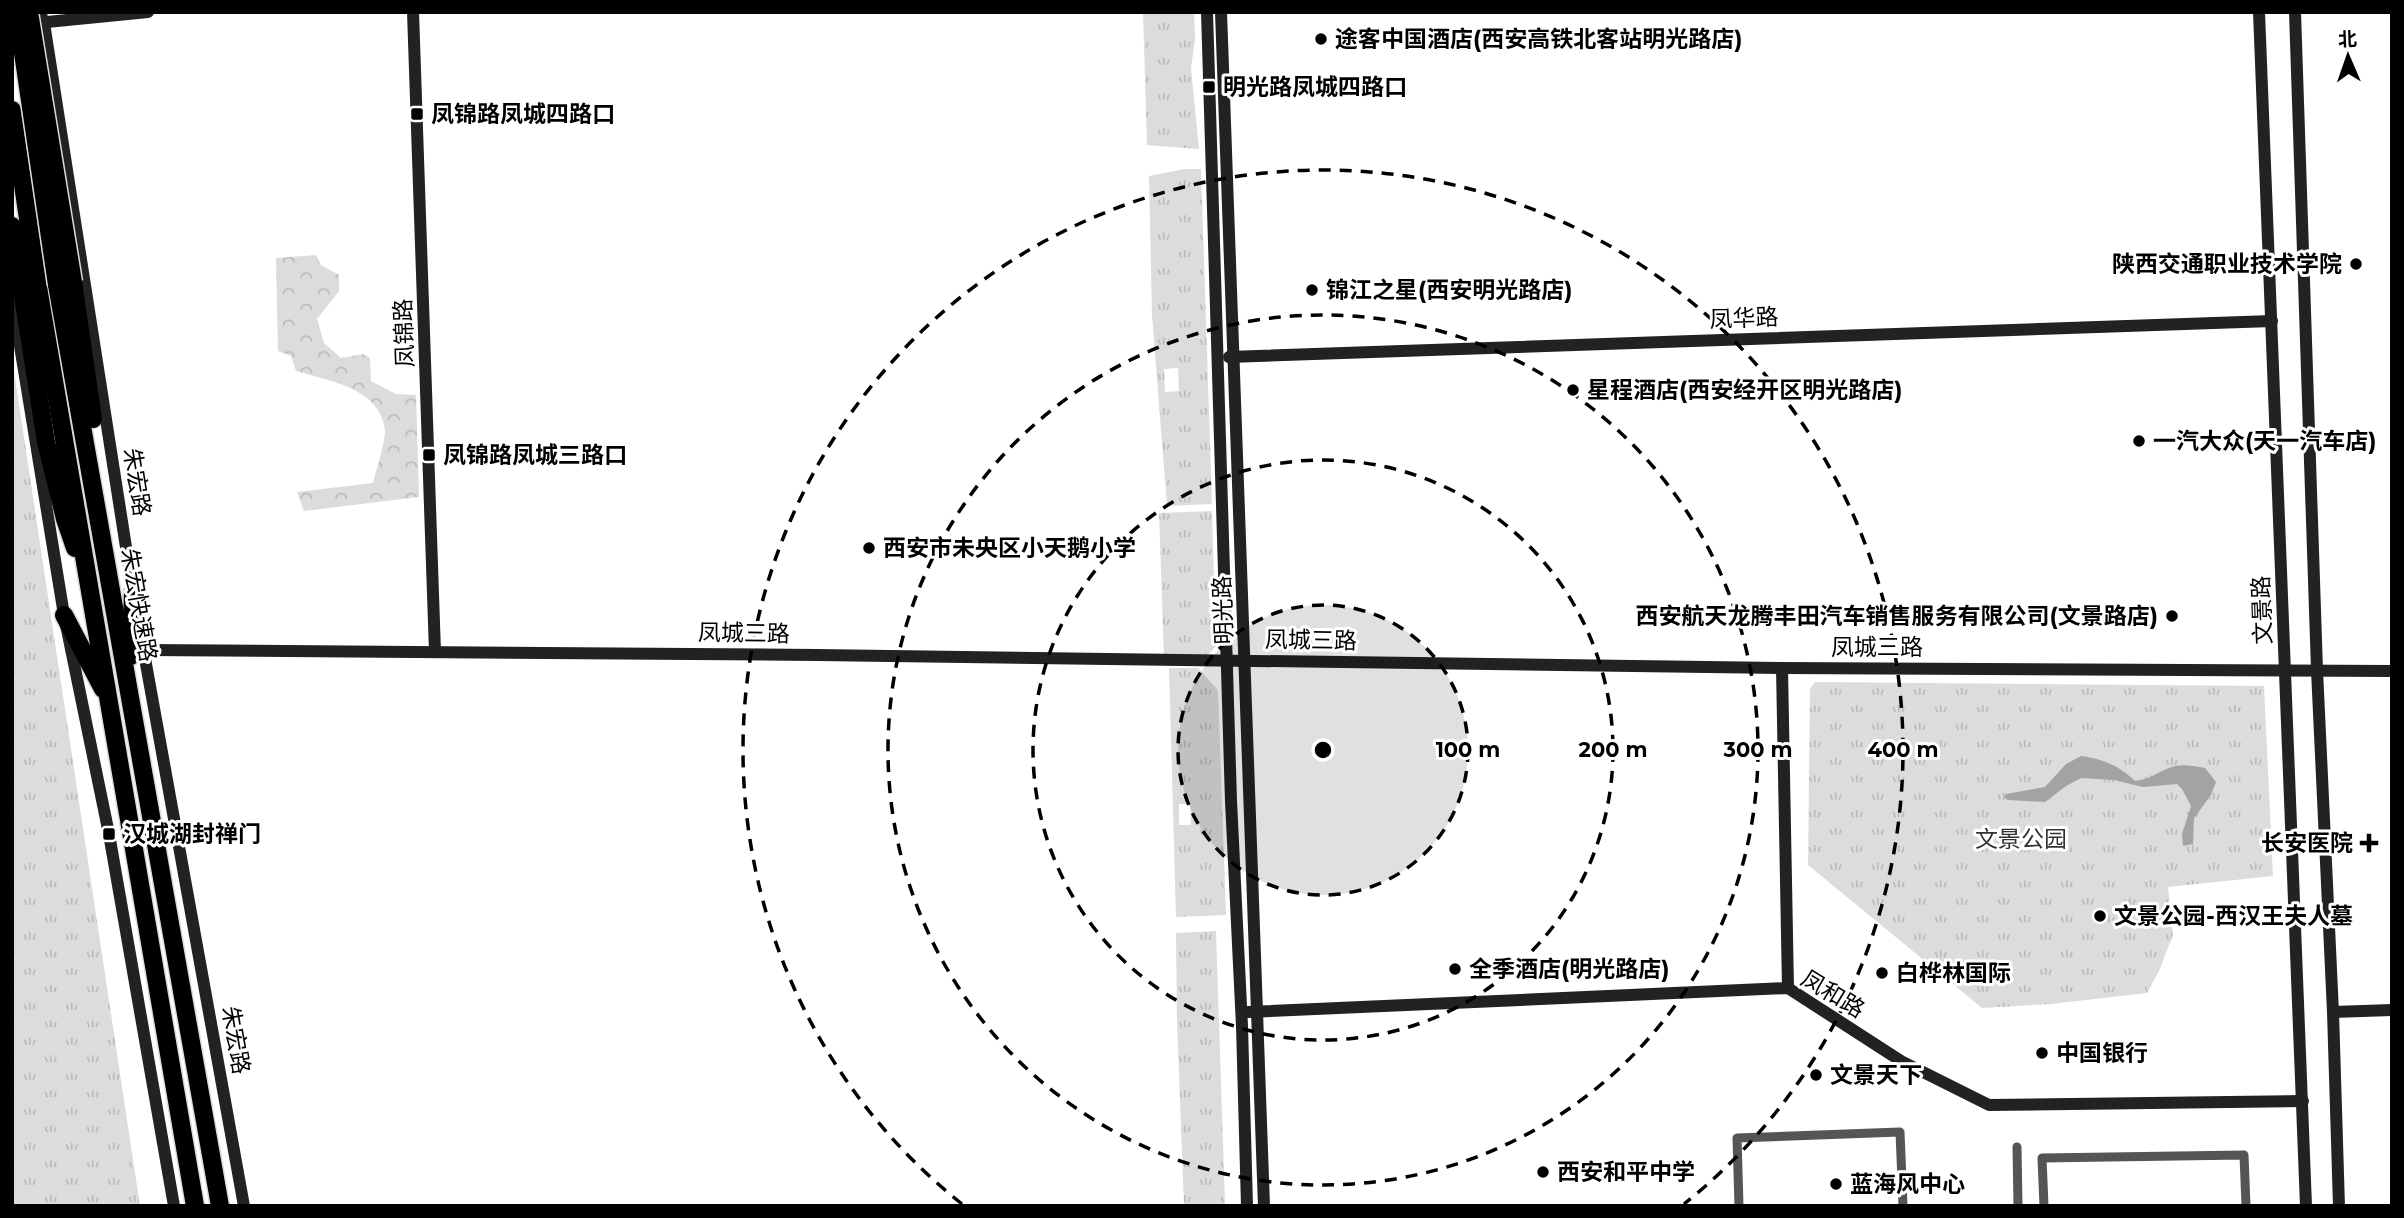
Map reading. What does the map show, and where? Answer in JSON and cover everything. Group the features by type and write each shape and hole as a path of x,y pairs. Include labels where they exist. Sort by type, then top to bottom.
{"highway":[{"path":"29,12 65,284"},
{"name":"朱宏快速路","path":"16,13 65,284 113,597 220,1206"},
{"name":"朱宏快速路","path":"12,110 24,291 93,600 195,1206"},
{"path":"12,226 24,291"},
{"path":"130,694 133,592"},
{"path":"64,615 108,698"}],"main road":[{"path":"12,26 42,17 148,12"},
{"name":"凤锦路","path":"413,12 435,652"},
{"name":"明光路","path":"1207,12 1226,660 1247,1206"},
{"name":"明光路","path":"1221,12 1264,1206"},
{"name":"文景路","path":"2259,12 2305,1206"},
{"path":"2295,12 2317,670 2339,1206"},
{"name":"朱宏路","path":"42,17 133,592 244,1206"},
{"path":"24,291 64,615 109,834 174,1206"},
{"name":"凤华路","path":"1218,358 2272,321"},
{"name":"凤城三路","path":"145,650 1246,660 1782,668 2392,671"},
{"path":"1782,668 1788,988"},
{"name":"凤和路","path":"1241,1012 1788,988 1901,1061 1989,1105 2302,1101"},
{"path":"2333,1012 2392,1010"}],"street":[{"path":"1739,1206 1737,1138 1900,1132 1903,1206"},
{"path":"2017,1147 2018,1206"},
{"path":"2044,1206 2042,1158 2244,1155 2246,1206"}],"green space":[{"path":"1143,12 1194,12 1195,39 1191,68 1199,149 1147,145"},
{"path":"1185,169 1201,169 1212,504 1167,506 1152,315 1149,176","holes":["1178,368 1179,391 1165,392 1164,369"]},
{"path":"316,255 321,265 339,275 339,291 317,319 324,343 341,358 363,354 370,358 371,381 396,394 416,395 419,497 304,511 297,492 373,483 385,434 381,416 374,404 351,388 296,371 291,356 278,351 276,258"},
{"path":"12,358 140,1206 12,1206"},
{"path":"1212,511 1216,646 1206,657 1164,656 1159,513"},
{"path":"1169,668 1198,668 1218,690 1226,915 1176,917","holes":["1179,804 1190,804 1191,825 1179,825"]},
{"name":"文景公园","path":"1815,682 2264,686 2273,876 2168,887 2173,935 2147,993 2051,1004 1982,1008 1808,865 1810,689"},
{"path":"1216,931 1225,1206 1184,1206 1176,933"}],"shaded area":[{"path":"2081,756 2111,764 2135,781 2178,766 2205,768 2216,782 2211,795 2194,818 2193,844 2183,846 2182,834 2191,806 2177,784 2143,787 2114,780 2081,778 2045,802 2008,800 2004,797 2006,794 2045,787 2066,764"}],"place":[{"name":"途客中国酒店(西安高铁北客站明光路店)","path":"1321,39"},
{"name":"明光路凤城四路口","path":"1209,87"},
{"name":"凤锦路凤城四路口","path":"417,114"},
{"name":"陕西交通职业技术学院","path":"2356,264"},
{"name":"锦江之星(西安明光路店)","path":"1312,290"},
{"name":"星程酒店(西安经开区明光路店)","path":"1573,390"},
{"name":"一汽大众(天一汽车店)","path":"2139,441"},
{"name":"凤锦路凤城三路口","path":"429,455"},
{"name":"西安市未央区小天鹅小学","path":"869,548"},
{"name":"西安航天龙腾丰田汽车销售服务有限公司(文景路店)","path":"2172,616"},
{"name":"汉城湖封禅门","path":"109,834"},
{"name":"长安医院","path":"2369,843"},
{"name":"文景公园-西汉王夫人墓","path":"2100,916"},
{"name":"全季酒店(明光路店)","path":"1455,969"},
{"name":"白桦林国际","path":"1882,973"},
{"name":"中国银行","path":"2042,1053"},
{"name":"文景天下","path":"1816,1075"},
{"name":"西安和平中学","path":"1543,1172"},
{"name":"蓝海风中心","path":"1836,1184"}]}
